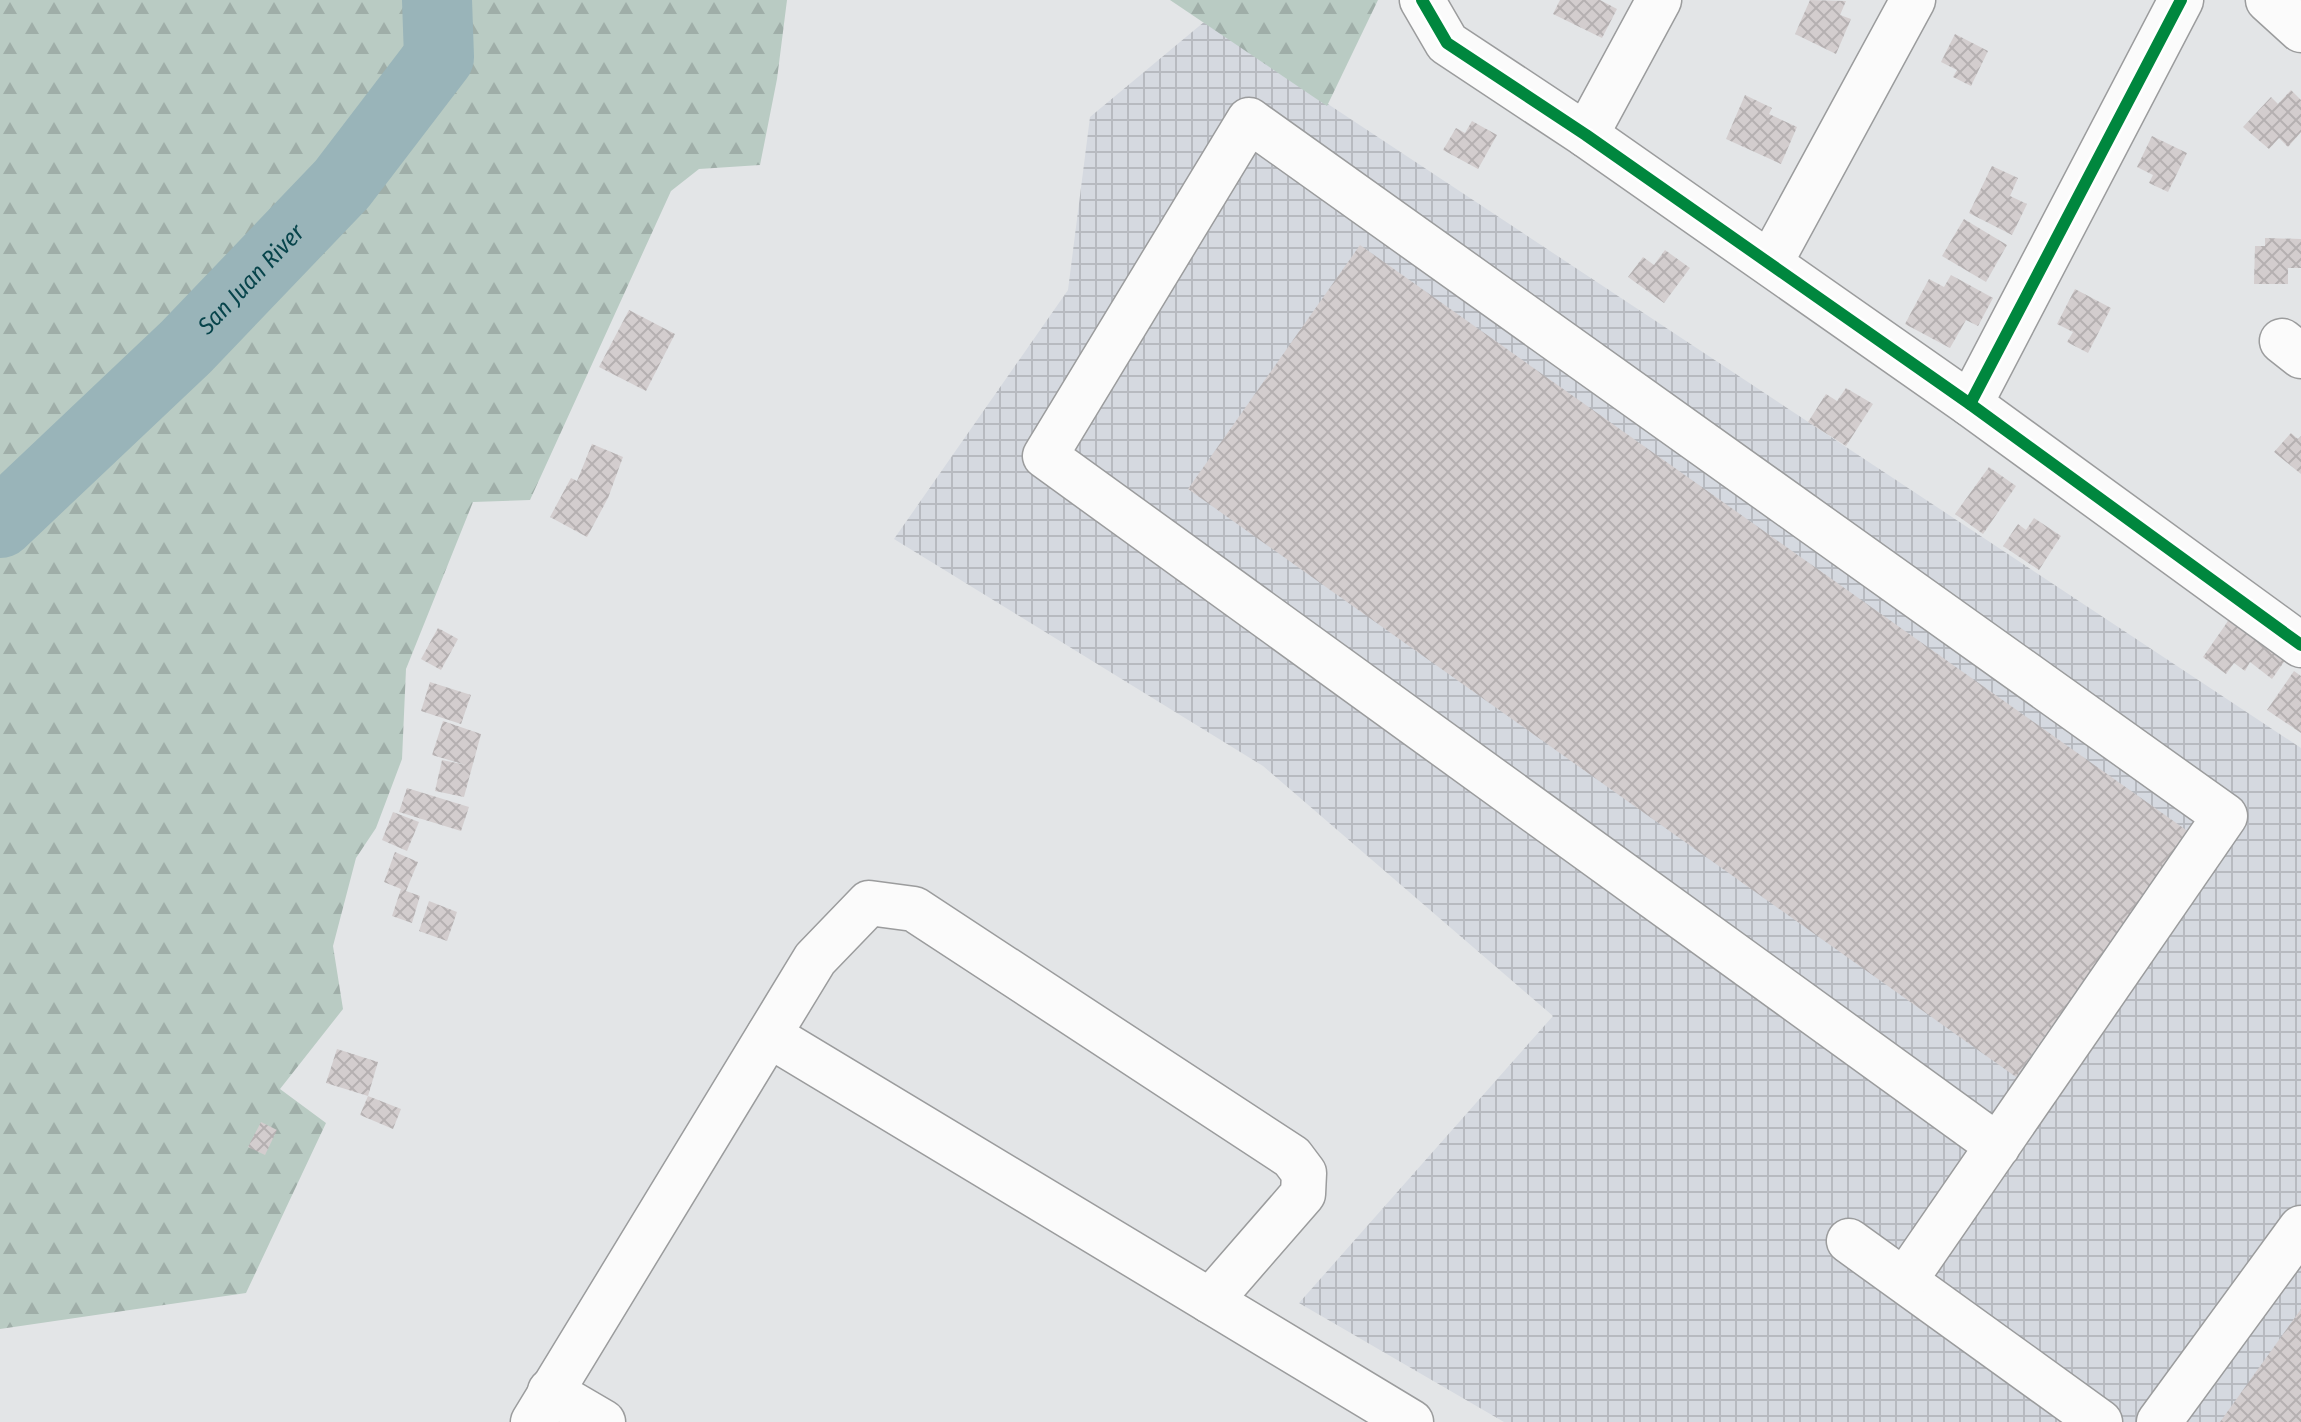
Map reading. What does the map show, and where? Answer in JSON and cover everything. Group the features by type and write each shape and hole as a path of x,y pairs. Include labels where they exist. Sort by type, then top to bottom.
{"street":[{"path":"1422,0 1447,43 1770,263 2301,645"},
{"path":"1586,135 1659,0"},
{"path":"1770,263 1913,0"},
{"path":"1970,404 2181,0"},
{"path":"2268,0 2301,30"},
{"path":"1905,1280 1998,1146 2225,816 1249,120 1045,456 1998,1146"},
{"path":"603,1422 542,1407 815,959 869,903 914,909 1292,1157 1304,1173 1303,1194 1210,1301"},
{"path":"769,1035 1411,1422"},
{"path":"2159,1422 2301,1228"},
{"path":"1849,1241 2100,1422"}],"shaded area":[{"path":"1204,22 2301,748 2301,1422 1504,1422 1299,1303 1553,1016 1263,766 894,539 1068,290 1090,117"}],"green space":[{"path":"0,0 787,0 777,79 760,165 699,169 671,191 530,500 473,502 406,669 402,759 376,828 356,858 333,946 343,1009 280,1089 326,1123 246,1293 0,1329"},
{"path":"1170,0 1378,0 1327,106"}],"building":[{"path":"1560,0 1600,0 1617,9 1602,38 1553,14"},
{"path":"1810,0 1846,1 1840,15 1851,19 1836,54 1795,34"},
{"path":"1955,34 1988,51 1971,86 1953,77 1957,70 1941,62"},
{"path":"2291,90 2301,100 2301,132 2288,147 2279,138 2269,149 2243,127 2271,97 2278,104"},
{"path":"1745,95 1772,108 1769,114 1797,127 1781,164 1726,139"},
{"path":"1472,121 1497,135 1478,169 1443,150 1456,128 1465,133"},
{"path":"2152,136 2187,153 2168,192 2149,183 2153,175 2137,167"},
{"path":"1992,166 2018,178 2010,196 2027,204 2012,235 1969,213"},
{"path":"1964,219 2007,245 1986,282 1942,256"},
{"path":"2265,238 2301,239 2301,268 2288,268 2288,284 2254,284 2255,246 2265,246"},
{"path":"1360,245 2189,832 2016,1077 1188,489"},
{"path":"1665,250 1690,268 1664,303 1628,277 1643,257 1654,265"},
{"path":"1951,275 1993,298 1978,326 1966,320 1950,348 1905,324 1929,279 1944,287"},
{"path":"2075,289 2111,308 2088,353 2067,342 2073,332 2057,324"},
{"path":"629,310 675,334 646,391 599,367"},
{"path":"1846,388 1873,404 1846,446 1808,422 1826,394 1837,401"},
{"path":"2291,433 2298,439 2301,436 2301,474 2274,452"},
{"path":"592,444 623,457 608,498 587,537 550,517 571,478 577,481"},
{"path":"1989,467 2016,486 1983,534 1955,514"},
{"path":"2034,518 2061,536 2039,570 2003,546 2018,524 2026,530"},
{"path":"2235,611 2291,652 2272,679 2250,662 2245,671 2234,663 2226,674 2203,657"},
{"path":"438,628 458,639 441,670 421,659"},
{"path":"2294,671 2301,676 2301,733 2267,710"},
{"path":"430,682 471,695 461,724 421,711"},
{"path":"443,721 481,734 464,797 435,791 442,760 466,765 432,755"},
{"path":"407,788 469,807 461,831 399,812"},
{"path":"393,812 419,822 407,851 382,840"},
{"path":"395,852 418,862 406,891 420,896 412,923 392,916 401,889 384,882"},
{"path":"429,901 457,912 447,941 419,931"},
{"path":"337,1049 378,1062 368,1096 326,1083"},
{"path":"368,1096 401,1109 393,1129 360,1115"},
{"path":"261,1122 277,1130 265,1155 248,1147"},
{"path":"2301,1309 2301,1422 2220,1422"}],"waterway":[{"name":"San Juan River","path":"0,523 186,347 342,184 439,57 437,0"}],"cycle path":[{"path":"1422,0 1447,43 1586,135 1970,404 2301,645"},
{"path":"1970,404 2181,0"}]}
